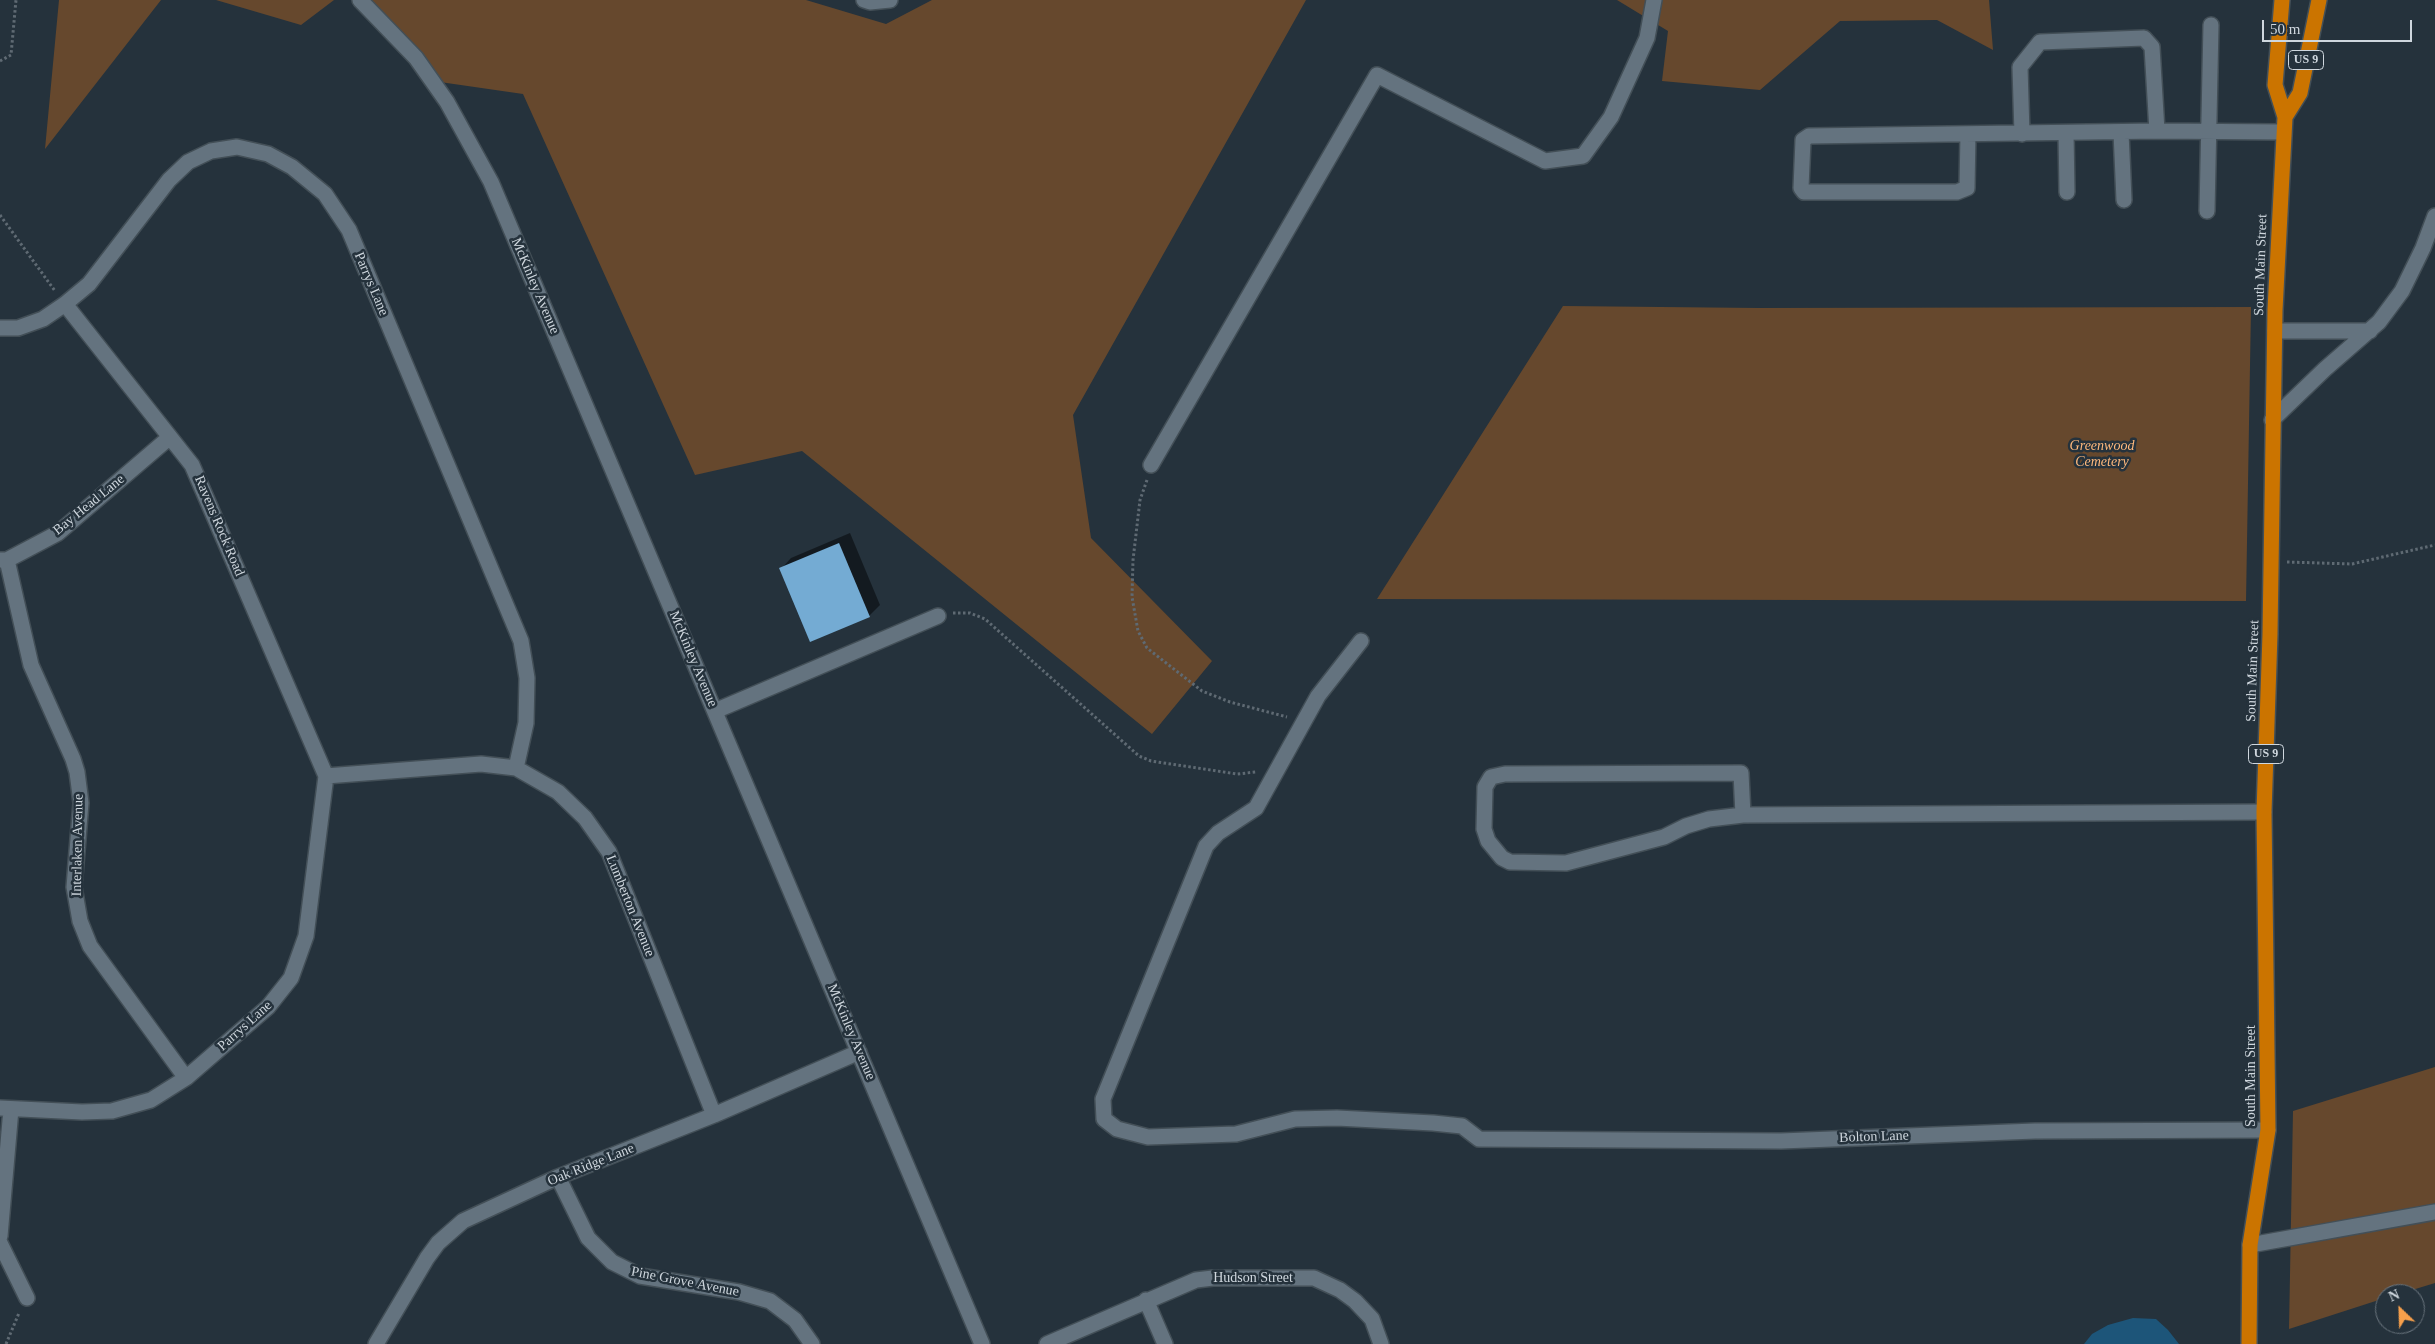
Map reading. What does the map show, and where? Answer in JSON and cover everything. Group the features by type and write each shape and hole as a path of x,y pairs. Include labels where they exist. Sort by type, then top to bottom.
{"highway":[{"name":"US 9","path":"2284,124 2300,93 2318,0"},
{"name":"US 9","path":"2280,4 2275,85 2284,124"},
{"name":"South Main Street","path":"2249,1344 2250,1245 2268,1130 2264,812 2271,562 2272,420 2284,124"}],"street":[{"name":"McKinley Avenue","path":"360,0 416,58 446,102 491,182 982,1344"},
{"path":"864,0 870,2 890,0"},
{"path":"1151,465 1378,75 1545,161 1584,156 1610,117 1647,38 1654,0"},
{"path":"2207,210 2211,25"},
{"path":"2022,134 2020,67 2040,42 2144,38 2152,47 2157,131"},
{"path":"1968,134 1967,188 1957,192 1804,192 1801,188 1803,140 1809,136 1968,134 2022,134 2208,131 2284,124"},
{"path":"2121,132 2124,200"},
{"path":"2066,133 2067,192"},
{"name":"Parrys Lane","path":"0,328 18,328 43,319 65,304 88,284 169,180 188,162 211,151 237,147 268,154 292,167 325,194 349,230 521,641 527,678 526,723 516,768"},
{"path":"2272,420 2370,331 2402,291 2423,248 2435,216"},
{"name":"Ravens Rock Road","path":"65,304 192,465 326,776"},
{"path":"2275,331 2370,331"},
{"name":"Bay Head Lane","path":"3,560 58,533 170,436"},
{"name":"Interlaken Avenue","path":"3,560 31,665 77,772 81,803 74,887 80,921 90,946 186,1078"},
{"path":"715,711 938,616"},
{"path":"1283,762 1318,696 1361,640"},
{"name":"Bolton Lane","path":"1283,762 1256,808 1218,833 1206,846 1103,1099 1104,1120 1117,1129 1148,1137 1236,1134 1295,1119 1337,1118 1462,1126 1479,1139 1780,1141 2035,1131 2268,1130"},
{"name":"Lumberton Avenue","path":"326,776 481,764 516,768 558,792 585,818 609,852 714,1115"},
{"path":"1743,815 1741,773 1505,774 1491,777 1486,787 1484,829 1488,841 1502,858 1510,862 1566,864 1664,837 1686,826 1709,819 1743,815 2264,812"},
{"name":"Parrys Lane","path":"5,1109 82,1112 112,1111 151,1100 186,1078 268,1007 291,978 306,936 326,776"},
{"name":"Oak Ridge Lane","path":"376,1344 427,1258 452,1230 474,1214 558,1177 714,1115 859,1052"},
{"path":"0,1236 5,1109"},
{"name":"Pine Grove Avenue","path":"558,1177 588,1238 612,1262 640,1276 739,1292 770,1301 795,1320 812,1344"},
{"path":"2250,1245 2435,1212"},
{"path":"0,1243 27,1298"},
{"name":"Hudson Street","path":"1048,1344 1196,1280 1314,1278 1340,1290 1355,1301 1372,1319 1380,1344"},
{"path":"1146,1300 1165,1344"}],"path":[{"path":"0,60 11,55 16,0"},
{"path":"0,215 65,304"},
{"path":"1151,465 1140,500 1133,569 1134,613 1138,631 1147,648 1202,691 1230,702 1303,722"},
{"path":"2271,562 2352,564 2435,546"},
{"path":"938,616 964,612 985,619 1125,745 1151,761 1237,774 1252,773 1283,762"},
{"path":"6,1344 27,1298"}],"green space":[{"path":"59,0 161,0 45,149"},
{"path":"216,0 334,0 301,25"},
{"path":"360,0 806,0 886,24 932,0 1306,0 1073,415 1091,538 1212,661 1152,734 802,451 695,475 523,94 433,81"},
{"path":"1617,0 1989,0 1993,50 1937,20 1840,21 1760,90 1662,81 1668,31"},
{"name":"Greenwood Cemetery","path":"1563,306 1759,308 2251,307 2246,601 1377,599"},
{"path":"2435,1067 2435,1283 2425,1286 2425,1284 2375,1284 2375,1301 2289,1329 2293,1111"}],"water":[{"path":"2133,1318 2156,1319 2179,1344 2084,1344 2092,1334 2108,1325"}],"building":[{"path":"839,543 870,617 810,642 779,568"}]}
